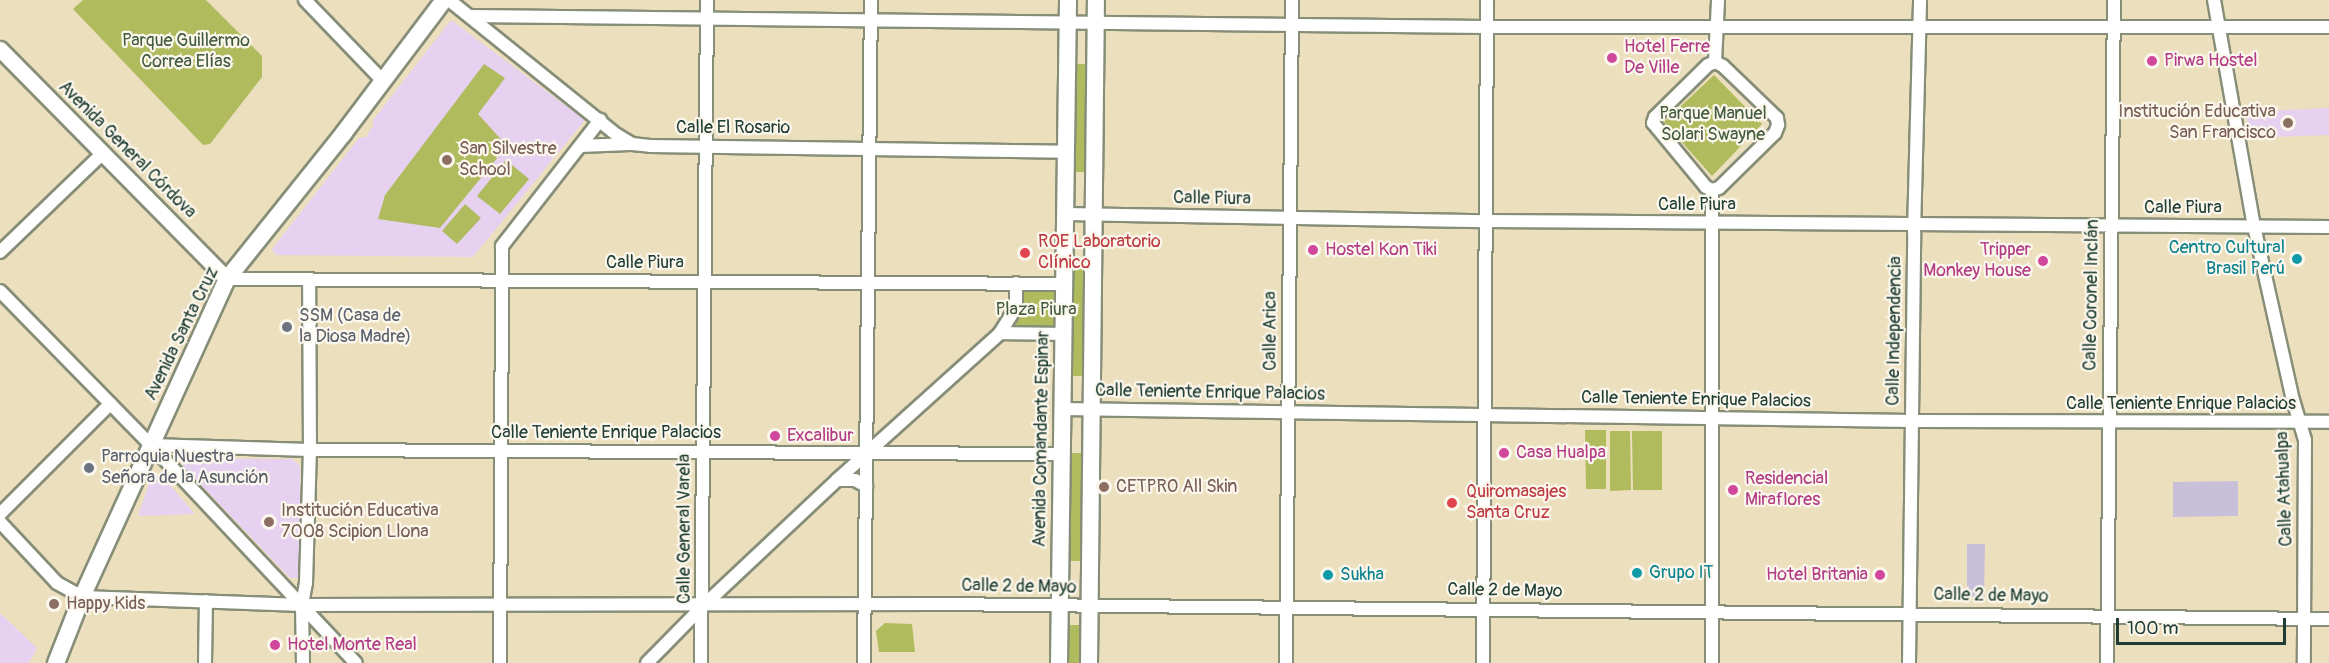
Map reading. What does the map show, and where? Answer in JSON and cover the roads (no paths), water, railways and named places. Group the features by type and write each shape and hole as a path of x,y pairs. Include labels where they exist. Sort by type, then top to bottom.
{"main road":[{"name":"Avenida Santa Cruz","path":"56,663 82,597 227,279 444,0"},
{"name":"Avenida Comandante Espinar","path":"1059,663 1068,0"},
{"path":"1089,663 1096,0"}],"street":[{"path":"305,0 383,81"},
{"path":"449,0 632,144"},
{"name":"Calle General Varela","path":"701,663 706,0"},
{"path":"864,663 870,283 871,0"},
{"name":"Calle Arica","path":"1286,663 1292,0"},
{"path":"1483,663 1486,0"},
{"path":"1715,62 1718,0"},
{"name":"Calle Independencia","path":"1909,663 1914,224 1920,0"},
{"name":"Calle Coronel Inclán","path":"2107,663 2114,0"},
{"name":"Calle Atahualpa","path":"2214,0 2254,226 2292,400 2305,440 2304,663"},
{"path":"470,16 1486,27 1920,29 2329,27"},
{"path":"487,29 489,22 497,16"},
{"name":"Avenida General Córdova","path":"0,48 227,279"},
{"path":"1715,62 1723,66 1777,118 1778,126 1775,133 1719,188 1712,190 1701,182 1653,123 1655,117 1708,65 1715,62"},
{"path":"500,663 500,280 503,243 600,120"},
{"name":"Calle El Rosario","path":"580,146 632,144 1067,152"},
{"path":"0,252 103,153"},
{"path":"1712,190 1712,663"},
{"name":"Calle Piura","path":"1065,214 1485,221 2329,227"},
{"name":"Calle Piura","path":"227,279 1063,284"},
{"path":"303,663 302,605 306,583 310,450 309,279"},
{"path":"647,663 703,606 837,480 1000,333 1016,307 1016,284"},
{"path":"0,291 151,445 356,663"},
{"path":"1000,333 1063,334"},
{"path":"0,514 110,404"},
{"name":"Calle Teniente Enrique Palacios","path":"1062,409 1912,421 2329,422"},
{"path":"886,435 883,444 888,453"},
{"name":"Calle Teniente Enrique Palacios","path":"151,445 310,450 1061,454"},
{"path":"837,480 855,480 866,486"},
{"path":"0,522 57,583 82,597"},
{"name":"Calle 2 de Mayo","path":"82,597 302,605 1286,607 2329,619"},
{"path":"205,663 206,601"},
{"path":"681,606 688,612 688,621"}],"place":[{"name":"Hotel Ferre De Ville","path":"1612,58"},
{"name":"Pirwa Hostel","path":"2152,61"},
{"name":"Institución Educativa San Francisco","path":"2288,123"},
{"name":"San Silvestre School","path":"447,160"},
{"name":"Hostel Kon Tiki","path":"1313,250"},
{"name":"ROE Laboratorio Clínico","path":"1025,253"},
{"name":"Centro Cultural Brasil Perú","path":"2297,259"},
{"name":"Tripper Monkey House","path":"2043,261"},
{"name":"SSM (Casa de la Diosa Madre)","path":"287,327"},
{"name":"Excalibur","path":"775,436"},
{"name":"Casa Hualpa","path":"1504,453"},
{"name":"Parroquia Nuestra Señora de la Asunción","path":"89,468"},
{"name":"CETPRO All Skin","path":"1104,487"},
{"name":"Residencial Miraflores","path":"1733,490"},
{"name":"Quiromasajes Santa Cruz","path":"1452,503"},
{"name":"Institución Educativa 7008 Scipion Llona","path":"269,522"},
{"name":"Grupo IT","path":"1637,573"},
{"name":"Sukha","path":"1328,575"},
{"name":"Hotel Britania","path":"1880,575"},
{"name":"Happy Kids","path":"54,604"},
{"name":"Hotel Monte Real","path":"275,645"}],"park label":[{"name":"Parque Guillermo Correa Elías","path":"186,52"},
{"name":"Parque Manuel Solari Swayne","path":"1713,125"},
{"name":"Plaza Piura","path":"1036,310"}]}
